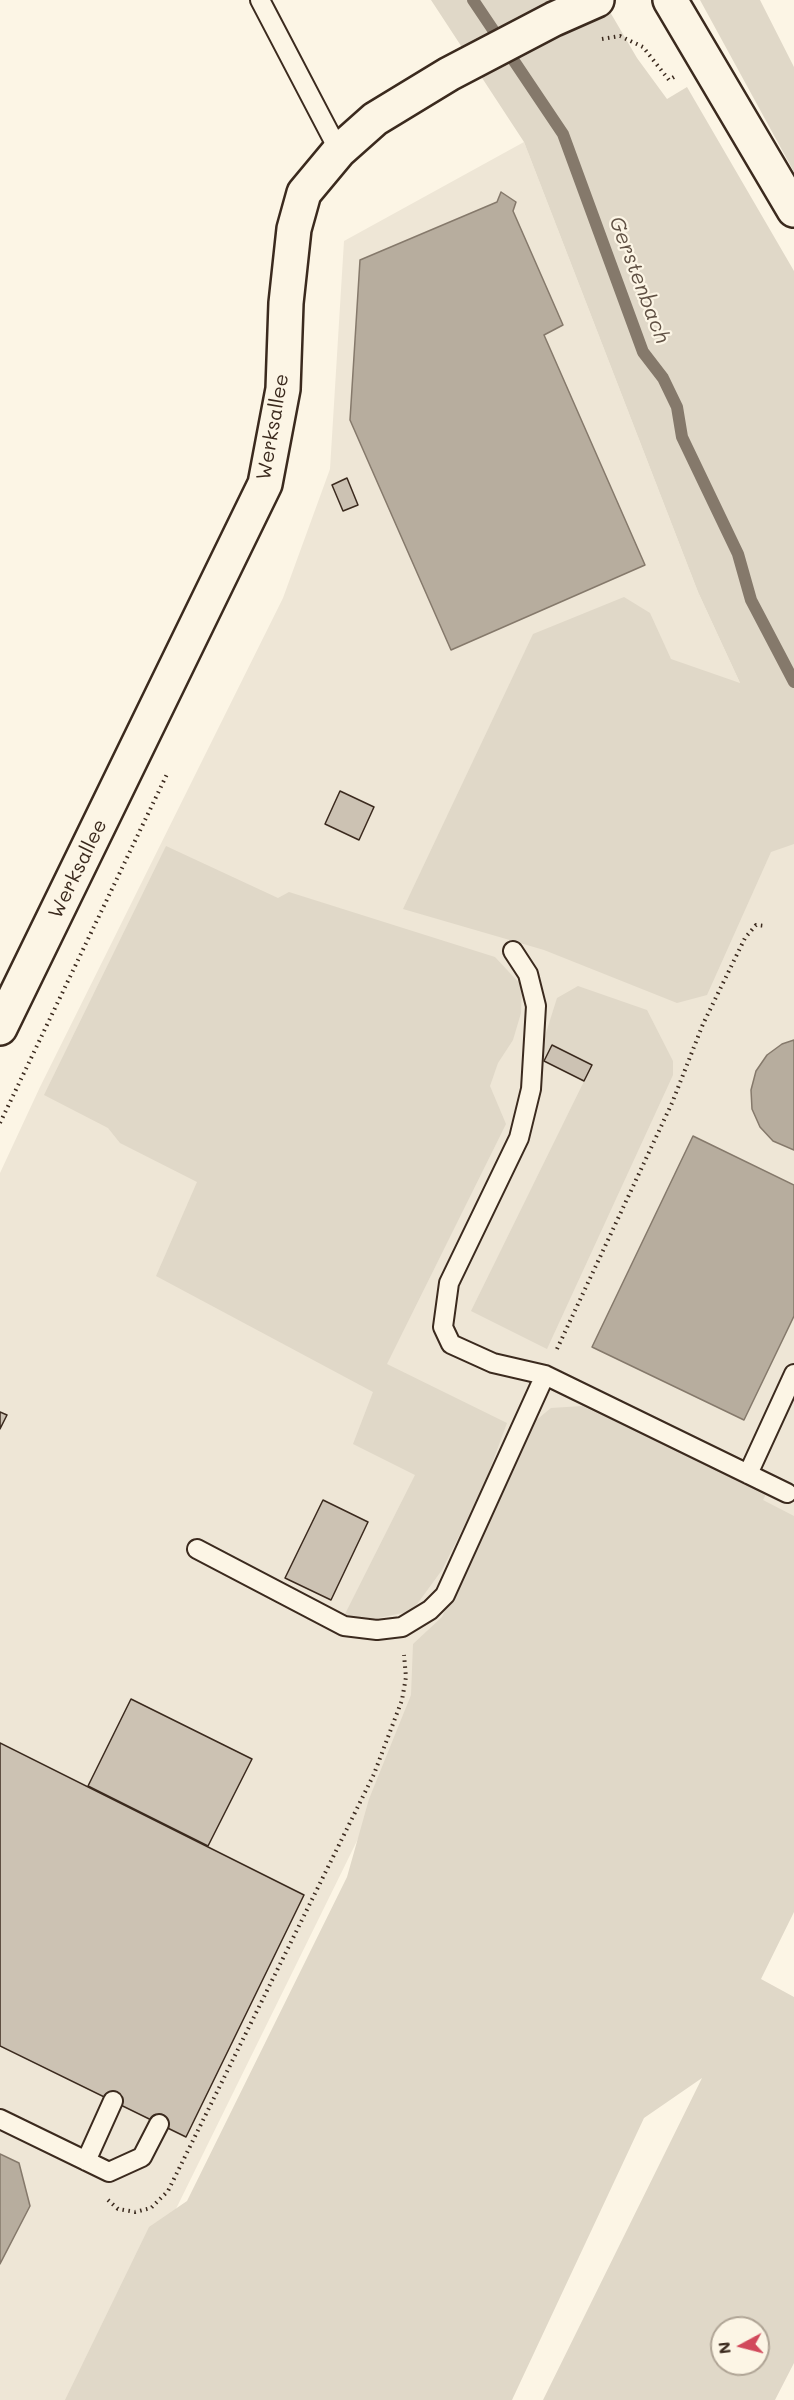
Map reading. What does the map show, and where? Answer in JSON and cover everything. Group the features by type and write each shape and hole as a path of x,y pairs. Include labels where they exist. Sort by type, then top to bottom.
{"street":[{"name":"Werksallee","path":"0,1028 265,484 284,389 286,303 294,229 304,193 339,151 375,119 449,74 554,19 597,0"},
{"path":"670,0 794,210"}],"lane":[{"path":"260,0 339,151"},
{"path":"513,951 528,974 536,1006 531,1089 519,1138 449,1283 443,1327 452,1344 493,1363 546,1375 787,1493"},
{"path":"748,1474 794,1374"},
{"path":"197,1549 344,1626 377,1630 402,1627 430,1610 446,1595 546,1375"},
{"path":"86,2161 113,2101"},
{"path":"0,2120 109,2172 142,2157 159,2124"}],"path":[{"path":"592,41 620,36 643,47 669,80 705,60"},
{"path":"546,1375 672,1103 703,1024 745,938 756,925 766,926"},
{"path":"248,2032 378,1764 402,1700 406,1677 402,1627"}],"shaded area":[{"path":"431,0 603,0 637,58 667,99 687,87 794,271 794,844 771,852 707,995 677,1003 544,950 403,909 533,634 624,597 650,613 671,659 740,683 698,592 524,142"},
{"path":"700,0 760,0 794,67 794,172"},
{"path":"524,142 698,592 794,800 794,1603 533,1483 82,2400 0,2400 0,1173 40,1087 283,598 330,469 344,241"},
{"path":"501,192 516,202 513,211 563,325 544,335 645,565 451,650 350,420 360,260 497,202"},
{"path":"166,846 278,898 289,892 495,957 522,986 521,1013 513,1040 498,1063 490,1086 506,1124 387,1364 507,1423 483,1488 442,1570 412,1611 374,1619 344,1616 415,1475 353,1444 373,1392 156,1276 197,1182 120,1143 108,1128 44,1095"},
{"path":"578,986 647,1010 673,1061 673,1075 547,1349 471,1311 592,1065 552,1046 544,1061 539,1055 557,998"},
{"path":"794,1040 794,1150 773,1141 760,1127 752,1109 751,1090 756,1071 767,1055 782,1044"},
{"path":"693,1136 794,1185 794,1316 744,1420 592,1347"},
{"path":"582,1406 767,1492 763,1500 794,1516 794,1912 761,1979 794,1997 794,2363 775,2400 543,2400 702,2078 644,2118 512,2400 65,2400 149,2227 187,2201 347,1877 369,1799 411,1695 413,1644 442,1617 534,1422 551,1408"},
{"path":"0,2154 19,2163 30,2206 0,2264"}],"building":[{"path":"347,478 358,505 343,511 332,485"},
{"path":"340,791 374,807 359,840 325,824"},
{"path":"552,1045 592,1065 584,1081 544,1061"},
{"path":"0,1412 7,1415 0,1429"},
{"path":"323,1500 368,1522 331,1600 285,1578"},
{"path":"131,1699 252,1759 208,1846 88,1786"},
{"path":"0,1743 304,1895 186,2137 0,2046"}],"waterway":[{"name":"Gerstenbach","path":"473,0 563,134 643,352 663,378 677,407 682,437 738,554 751,600 794,682"}]}
